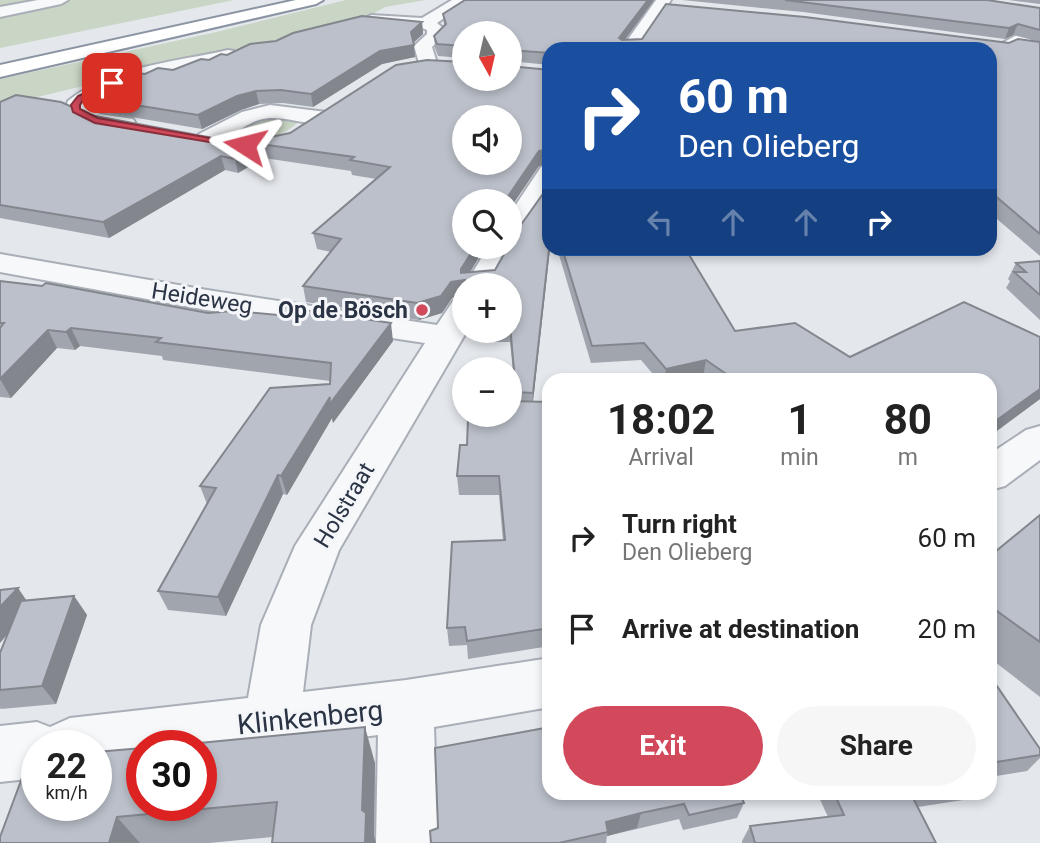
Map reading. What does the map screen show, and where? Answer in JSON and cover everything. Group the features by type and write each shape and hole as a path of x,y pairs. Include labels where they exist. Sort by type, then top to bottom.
{"highway":[{"path":"0,58 277,0"},
{"path":"0,71 316,0"}],"street":[{"path":"0,12 61,0"},
{"path":"425,23 463,0"},
{"path":"636,42 665,5"},
{"path":"351,23 370,20 425,23 437,32 423,46 428,63"},
{"path":"1003,49 1040,27"},
{"path":"1003,49 1040,48"},
{"path":"147,128 95,120 82,115 75,105 81,98 112,83 245,51"},
{"path":"405,66 451,64"},
{"path":"207,139 252,113 327,111 295,131"},
{"path":"183,135 237,145"},
{"path":"522,216 542,184"},
{"name":"Heideweg","path":"0,263 207,300 452,322"},
{"name":"Holstraat","path":"272,721 286,625 318,546 452,327"},
{"name":"Klinkenberg","path":"112,741 406,706 542,683"},
{"path":"406,706 407,843"},
{"path":"0,754 21,752"}],"green space":[{"path":"0,0 234,0 0,48"},
{"path":"346,0 425,0 385,7 366,18 0,106 0,79 212,33"},
{"path":"257,115 300,120 285,132 264,140 243,142 224,136"}],"building":[{"path":"465,0 648,0 619,38 642,39 666,4 805,17 1009,43 1018,39 1040,42 1040,234 997,197 997,42 542,42 542,52 522,51 522,21 452,21 452,45 437,44 434,36 446,24 443,14"},
{"path":"785,0 987,0 1040,8 1040,30 1018,24 1009,28"},
{"path":"362,16 422,22 411,32 414,45 380,51 311,94 281,90 256,91 237,96 198,115 97,99 89,95 137,73 145,74 158,68 173,70 201,59 209,60 221,54 227,55 250,44 276,41 293,33"},
{"path":"427,60 452,61 452,91 522,91 522,67 542,69 542,150 513,189 452,189 452,259 467,259 461,273 452,273 452,282 441,296 417,303 303,286 341,239 313,233 390,167 350,160 354,157 260,144 235,159 221,156 103,222 0,205 0,102 16,95 61,102 90,115 224,140 261,139 290,133 396,65"},
{"path":"542,195 542,256 548,256 533,393 522,392 522,357 513,357 512,343 522,343 522,273 461,273 495,270 501,259 522,259 522,223"},
{"path":"564,256 690,256 735,331 795,323 850,357 964,302 1040,337 1040,389 997,420 997,373 725,373 706,360 666,369 644,343 592,346"},
{"path":"1040,261 1040,295 1014,272 1026,272 1016,263"},
{"path":"0,281 42,286 46,283 208,313 233,311 278,315 284,307 391,323 329,405 330,397 281,476 278,475 218,597 158,591 216,488 200,486 270,388 330,384 331,363 156,342 161,338 71,328 66,332 48,330 0,379 0,328 4,323 0,323"},
{"path":"522,401 542,402 542,629 467,641 465,627 447,628 452,542 505,540 499,476 457,476 460,445 467,445 468,427 522,427"},
{"path":"1040,515 1040,642 997,611 997,550"},
{"path":"18,588 0,607 0,590"},
{"path":"74,596 42,686 0,690 0,653 21,601"},
{"path":"997,686 1040,749 1040,755 997,762"},
{"path":"365,727 362,810 366,813 365,843 272,843 277,802 217,808 217,741"},
{"path":"542,728 542,800 743,800 744,803 689,815 684,804 641,813 606,822 608,832 559,843 431,843 430,831 438,828 435,748"},
{"path":"126,749 126,816 117,817 109,843 0,843 21,781 21,821 112,821 112,751"},
{"path":"837,800 914,800 936,843 755,843 750,826 844,815"}],"place":[{"name":"Op de Bösch","path":"422,310"}],"route":[{"path":"112,83 81,98 75,105 76,110 95,120 245,145"}]}
